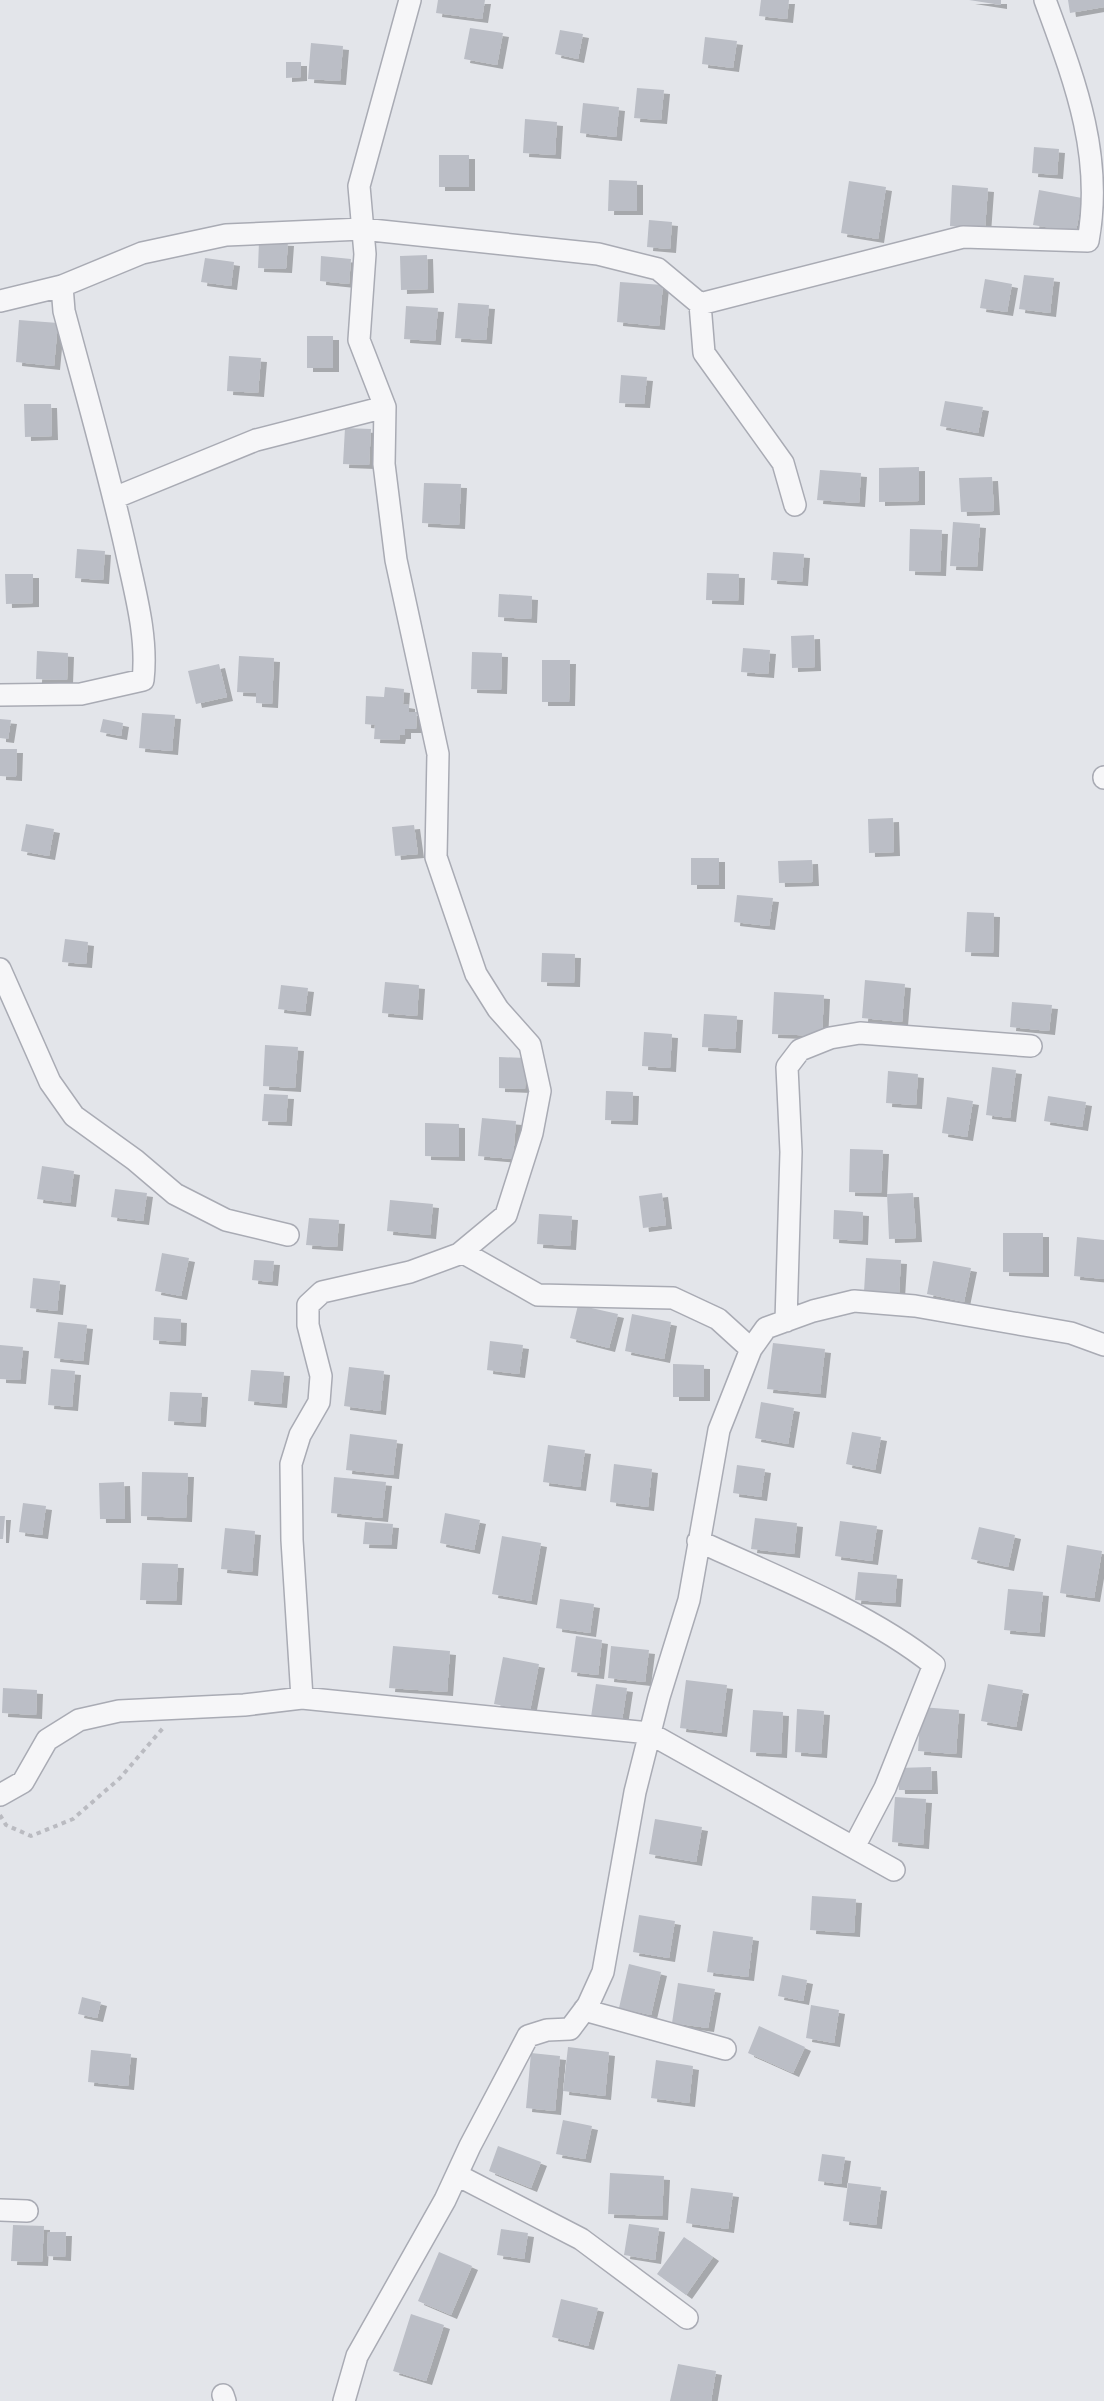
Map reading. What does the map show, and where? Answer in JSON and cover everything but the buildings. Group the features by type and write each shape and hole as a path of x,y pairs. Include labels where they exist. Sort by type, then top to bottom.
{"street":[{"path":"302,1698 292,1540 291,1464 300,1435 319,1402 321,1376 308,1325 308,1305 322,1292 410,1272 462,1252 506,1215 532,1133 540,1091 530,1045 498,1010 476,974 436,857 438,754 396,560 384,464 385,407 360,340 365,254 359,186 410,0"},
{"path":"700,304 963,237 1088,241 1093,213 1087,133 1078,90 1045,0"},
{"path":"0,301 62,286 142,253 226,235 362,229 598,254 658,269 700,304 704,353 783,463 795,505"},
{"path":"0,695 81,694 143,680 145,661 137,600 114,498 64,311 62,286"},
{"path":"114,498 256,440 385,407"},
{"path":"0,969 50,1082 74,1116 135,1160 174,1194 226,1220 288,1235"},
{"path":"786,1321 791,1152 787,1067 800,1050 830,1038 860,1033 1031,1046"},
{"path":"462,1252 538,1295 673,1298 718,1319 751,1349"},
{"path":"344,2401 357,2356 445,2200 528,2036 547,2030 570,2029 584,2010 603,1972 635,1792 689,1600 719,1430 751,1349 766,1328 855,1301 915,1306 1071,1333 1104,1346"},
{"path":"698,1541 863,1620 912,1647 934,1665 885,1788 854,1847"},
{"path":"0,1795 22,1782 47,1740 79,1720 119,1711 180,1709 302,1698 650,1733 894,1870"},
{"path":"584,2010 725,2049"},
{"path":"457,2175 581,2239 687,2318"},
{"path":"0,2210 27,2211"}],"path":[{"path":"0,1815 6,1825 31,1836 73,1819 120,1778 180,1709"}]}
